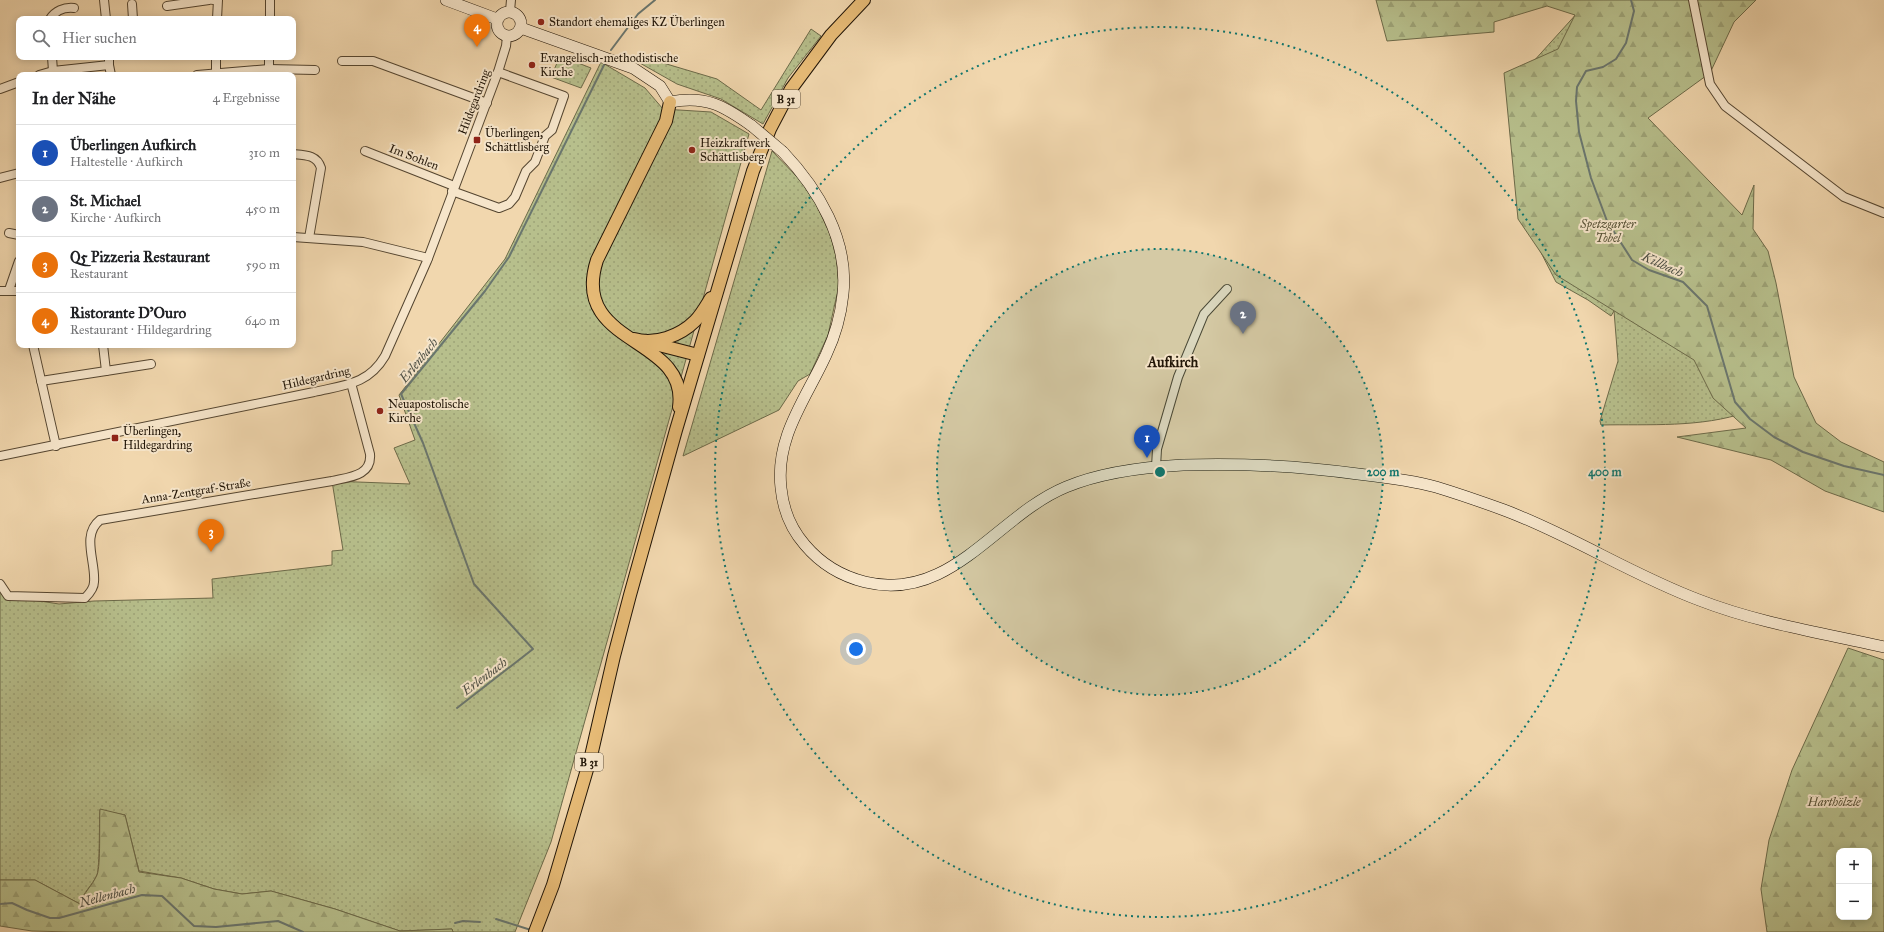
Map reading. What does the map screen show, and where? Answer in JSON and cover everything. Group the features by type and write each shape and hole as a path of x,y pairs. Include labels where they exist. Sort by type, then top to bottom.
{"main road":[{"name":"B 31","path":"537,929 553,885 591,756 614,656 676,430 753,171 770,129 792,89 813,58 836,29 864,0"},
{"path":"670,102 666,121 595,267 594,290 598,306 606,320 626,336 641,344 669,368 677,383 680,402 676,430"},
{"path":"641,344 668,337 686,328 701,315 720,284"},
{"path":"641,344 697,358"}],"street":[{"path":"104,0 106,16"},
{"path":"167,6 209,0"},
{"path":"213,0 218,0 217,16"},
{"path":"270,0 270,16"},
{"path":"446,0 497,20"},
{"path":"1693,0 1710,84 1725,106 1844,197 1884,213"},
{"path":"132,4 133,16"},
{"path":"511,6 520,18 521,28 515,35 507,36 499,31 497,27 497,20 511,6"},
{"path":"53,16 58,10 74,8"},
{"path":"521,28 633,68 660,86 670,102 694,99 710,102 731,112 752,126 783,152 803,174 824,206 842,258 844,277 843,294 836,327 828,352 791,422 782,448 779,474 782,499 790,523 803,543 820,560 841,574 871,584 893,586 916,583 943,573 968,556 1017,516 1038,502 1065,487 1113,473 1156,467 1239,464 1305,467 1376,476 1436,487 1504,510 1602,554 1653,582 1736,614 1884,647"},
{"name":"Hildegardring","path":"0,456 56,446 351,383 370,375 378,368 385,356 428,258 453,188 487,103 506,46 507,36"},
{"path":"52,60 53,70"},
{"path":"216,60 216,72"},
{"path":"269,60 269,69"},
{"path":"47,72 109,61 111,72"},
{"path":"342,61 373,61 487,103"},
{"path":"237,72 269,69 315,70"},
{"name":"Im Sohlen","path":"365,151 499,208 509,204 515,197 526,171 535,162 545,136 552,130 564,96 498,72"},
{"path":"0,89 16,83"},
{"path":"296,154 314,157 318,160 321,168 309,238"},
{"path":"0,178 16,174"},
{"path":"9,233 16,234"},
{"path":"296,237 363,242 428,258"},
{"path":"9,290 16,270"},
{"path":"1156,467 1157,449 1178,377 1204,314 1227,290"},
{"path":"0,291 16,291"},
{"path":"34,348 56,446"},
{"path":"103,348 106,371"},
{"path":"41,381 150,364"},
{"name":"Anna-Zentgraf-Straße","path":"0,584 8,596 85,598 94,583 90,536 95,525 100,520 332,481 362,473 370,462 370,454 351,383"}],"green space":[{"path":"1376,0 1756,0 1734,22 1710,73 1648,118 1742,215 1754,185 1753,229 1768,251 1776,283 1794,377 1816,423 1841,442 1884,462 1884,512 1825,491 1771,460 1677,437 1746,428 1713,398 1694,360 1556,275 1518,219 1504,73 1558,49 1575,15 1547,6 1494,22 1494,32 1387,41"},
{"name":"Spetzgarter Tobel","path":"1589,0 1641,117 1747,412 1712,421 1693,423 1601,425 1600,421 1618,361 1614,311 1611,316 1588,300 1556,282 1530,231 1513,84"},
{"path":"811,29 821,36 788,78 763,124 721,99 677,84 631,58 643,57 717,79 761,110"},
{"path":"560,56 591,68 581,88 551,77"},
{"path":"601,62 645,88 663,109 711,112 749,134 551,842 515,932 453,932 452,929 400,931 335,909 271,891 242,894 214,889 181,878 139,871 125,815 100,810 99,863 97,875 83,896 80,904 35,880 0,880 0,584 8,596 59,604 94,601 213,598 212,579 332,565 332,551 343,550 332,481 410,484 394,448 415,440 399,395 505,259"},
{"path":"772,151 801,181 816,204 830,234 836,256 839,285 828,335 810,374 798,381 779,410 683,456"},
{"name":"Harthölzle","path":"1848,648 1884,660 1884,932 1767,932 1761,889 1769,840 1792,770"},
{"path":"100,809 125,815 139,872 181,878 214,889 242,894 271,891 335,909 400,931 452,929 453,932 72,932 32,931 0,926 0,880 35,880 80,904 97,875"}],"waterway":[{"name":"Erlenbach","path":"611,50 638,14 655,0"},
{"name":"Killbach","path":"1631,0 1634,11 1626,43 1616,59 1603,67 1586,71 1577,87 1576,101 1579,132 1591,178 1607,221 1632,260 1649,270 1683,282 1707,306 1735,402 1750,419 1774,437 1803,452 1844,466 1884,475"},
{"name":"Erlenbach","path":"457,708 533,649 474,584 423,443 401,394 485,291 509,257 605,63"},
{"name":"Nellenbach","path":"0,904 12,903 50,918 59,918 142,895 162,896 194,926 216,927 278,921 303,932"},
{"name":"Nellenbach","path":"496,919 531,930"},
{"name":"Nellenbach","path":"455,923 463,921 480,922"}],"place":[{"name":"Standort ehemaliges KZ Überlingen","path":"541,22"},
{"name":"Ristorante D'Ouro","path":"477,47"},
{"name":"Evangelisch-methodistische Kirche","path":"532,65"},
{"name":"Überlingen, Schättlisberg","path":"477,140"},
{"name":"Heizkraftwerk Schättlisberg","path":"692,150"},
{"name":"St. Michael","path":"1243,334"},
{"name":"Neuapostolische Kirche","path":"380,411"},
{"name":"Überlingen, Hildegardring","path":"115,438"},
{"name":"Überlingen Aufkirch","path":"1147,458"},
{"name":"Q5 Pizzeria Restaurant","path":"211,552"}],"district":[{"name":"Aufkirch","path":"1173,362"}]}
